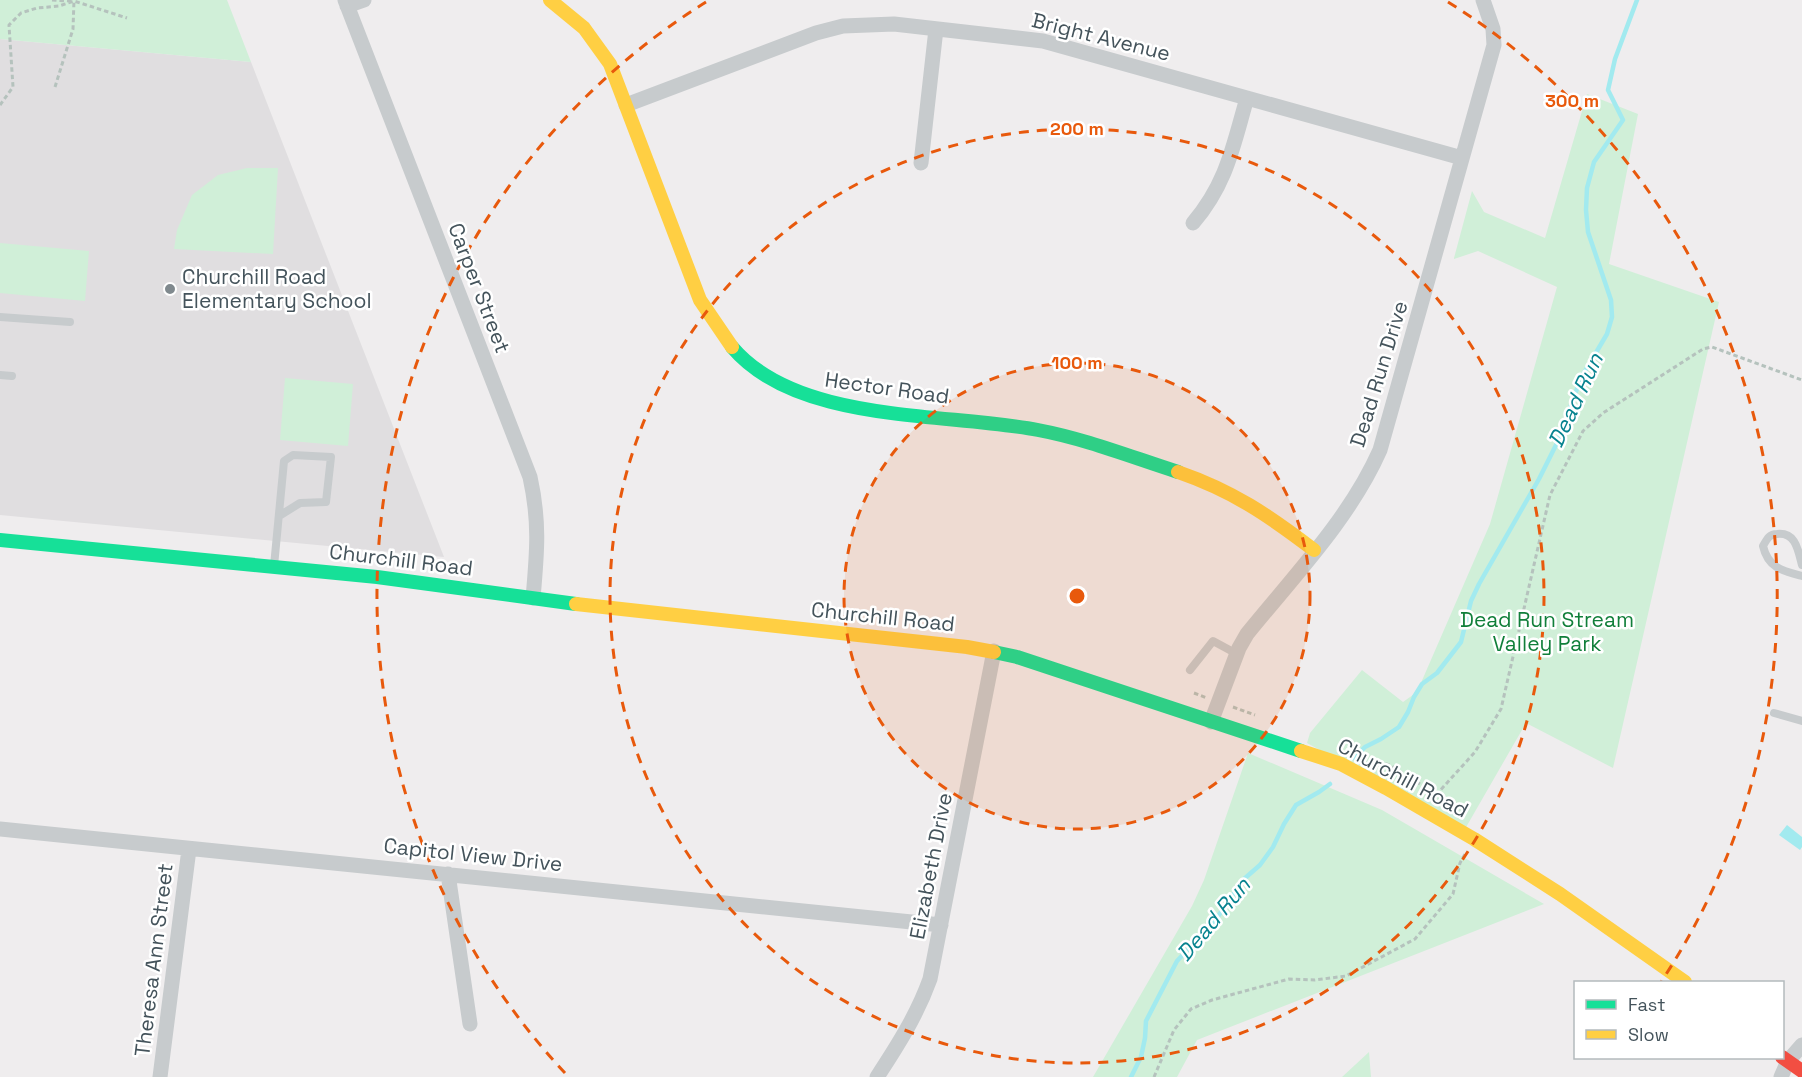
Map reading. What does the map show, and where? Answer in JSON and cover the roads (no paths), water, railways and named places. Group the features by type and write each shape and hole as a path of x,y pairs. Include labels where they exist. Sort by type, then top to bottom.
{"street":[{"path":"346,3 364,0"},
{"name":"Hector Road","path":"550,0 584,26 610,64 700,300 715,326 748,364 771,380 797,393 823,402 1006,424 1100,446 1217,486 1245,500 1314,550"},
{"name":"Dead Run Drive","path":"1211,722 1247,634 1353,501 1380,450 1494,45 1493,29 1483,0"},
{"name":"Carper Street","path":"346,3 530,477 536,504 538,532 533,598"},
{"name":"Bright Avenue","path":"626,105 816,33 843,26 869,24 1042,41 1462,158"},
{"path":"921,163 936,29"},
{"path":"1193,223 1207,207 1227,169 1247,98"},
{"name":"Churchill Road","path":"0,540 435,584 533,598 994,651 1017,657 1341,764 1479,843 1569,901 1684,981"},
{"name":"Elizabeth Drive","path":"877,1077 921,1006 930,979 994,651"},
{"name":"Capitol View Drive","path":"0,829 941,926"},
{"name":"Theresa Ann Street","path":"160,1077 189,849"},
{"path":"448,874 470,1024"},
{"path":"1781,1077 1785,1059 1802,1045"},
{"path":"1785,1059 1802,1071"}],"lane":[{"path":"0,317 70,322"},
{"path":"0,375 12,376"},
{"path":"274,567 284,461 293,455 331,457 326,502 300,503 279,516"},
{"path":"1802,565 1793,538 1784,533 1773,534 1767,539 1763,546 1770,563 1778,569 1802,576"},
{"path":"1190,670 1214,641 1237,654"},
{"path":"1774,713 1802,721"}],"water":[{"path":"1787,825 1802,837 1800,850 1779,835"}],"waterway":[{"name":"Dead Run","path":"1354,758 1365,747 1399,727 1422,684 1437,673 1461,642 1471,601 1479,584 1539,479 1557,443 1581,378 1607,334 1612,317 1611,300 1588,232 1587,188 1594,162 1623,120 1608,90 1615,59 1637,0"},
{"name":"Dead Run","path":"1131,1077 1141,1057 1146,1021 1177,961 1214,922 1244,879 1260,865 1273,847 1296,805 1330,784"}],"place":[{"name":"Churchill Road Elementary School","path":"170,289"}],"park label":[{"name":"Dead Run Stream Valley Park","path":"1547,632"}]}
